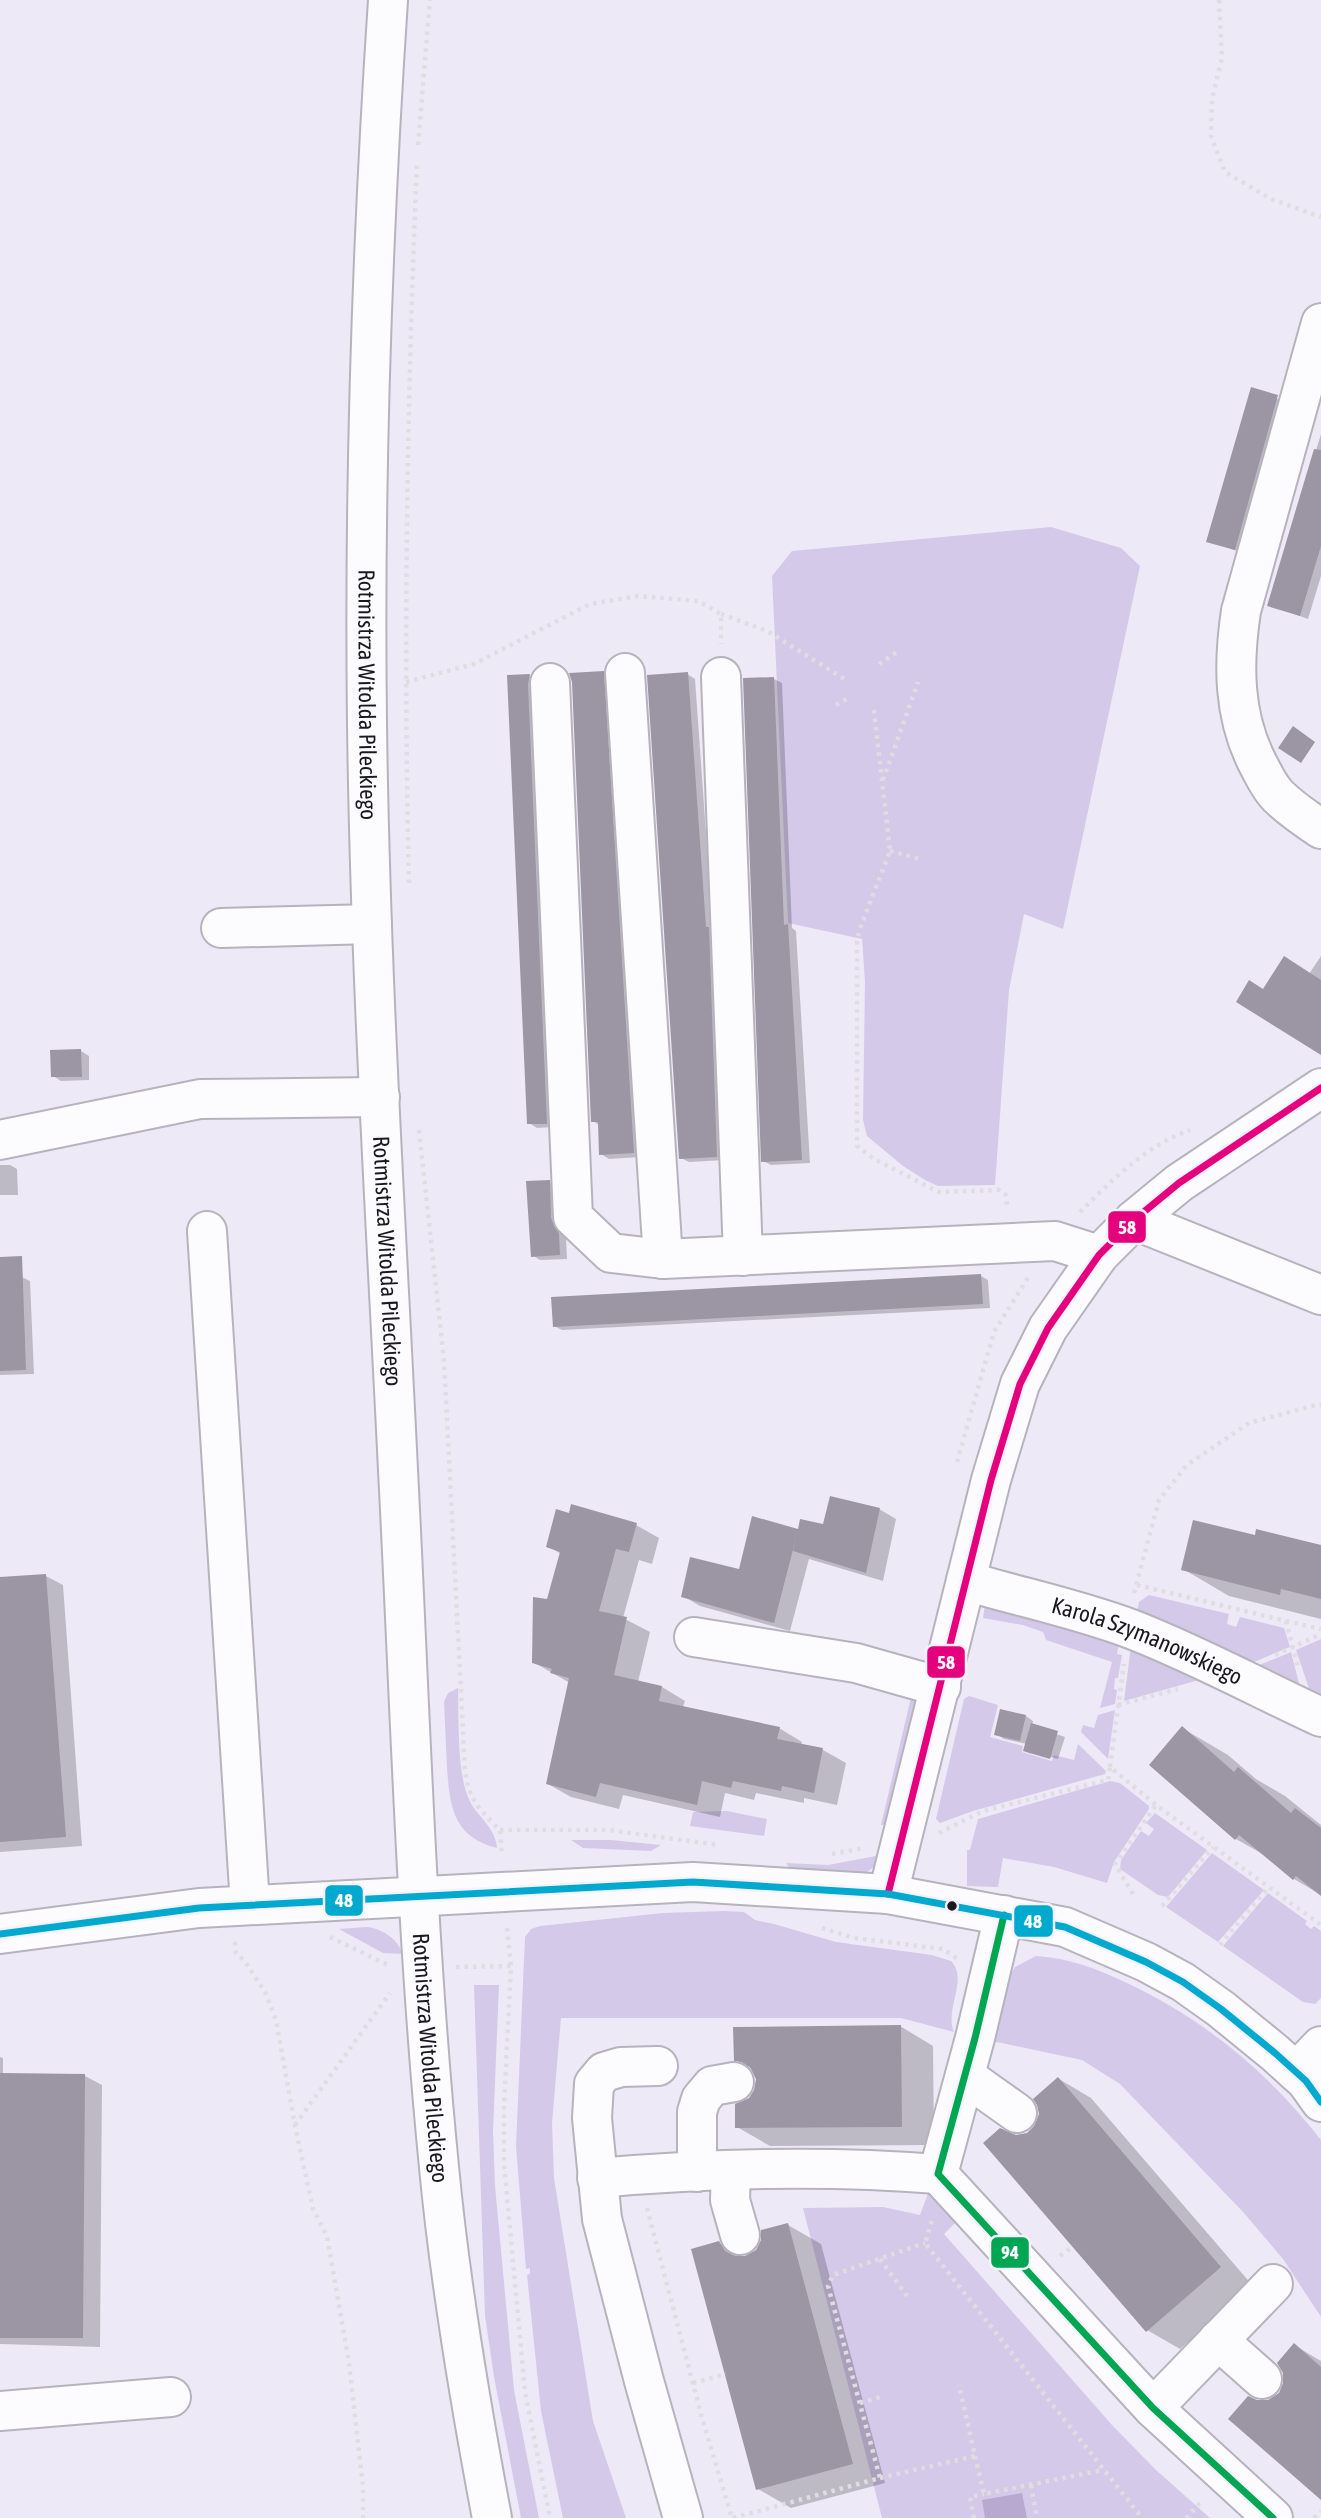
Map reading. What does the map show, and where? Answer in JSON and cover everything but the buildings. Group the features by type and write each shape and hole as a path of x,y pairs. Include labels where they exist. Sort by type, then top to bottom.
{"street":[{"name":"Rotmistrza Witolda Pileckiego","path":"388,0 374,236 366,721 372,924 420,1895 410,1968 455,2294 492,2518"},
{"path":"1321,323 1241,611 1235,651 1241,722 1250,748 1276,794 1321,829"},
{"path":"625,673 663,1259"},
{"path":"721,677 743,1256"},
{"path":"550,683 573,1217 611,1253 663,1259 1055,1241 1099,1255"},
{"path":"221,928 372,924"},
{"path":"888,1894 992,1480 1020,1384 1048,1328 1099,1255 1134,1220 1180,1183 1321,1088"},
{"path":"0,1140 200,1099 380,1097"},
{"path":"1134,1220 1321,1296"},
{"path":"207,1231 250,1905"},
{"name":"Karola Szymanowskiego","path":"966,1581 1129,1628 1202,1658 1230,1675 1315,1715"},
{"path":"694,1637 856,1663 941,1686"},
{"path":"0,1934 199,1908 693,1882 888,1894 1065,1927 1146,1962 1309,2059 1321,2102"},
{"path":"937,2193 1004,1916"},
{"path":"658,2066 621,2067 604,2072 594,2084 592,2118 602,2219 683,2518"},
{"path":"965,2076 1017,2113"},
{"path":"734,2082 712,2086 701,2099 697,2112 714,2171 730,2200 740,2235"},
{"path":"597,2178 714,2171 890,2170 937,2193 1153,2408 1273,2518"},
{"path":"1153,2408 1273,2284"},
{"path":"1218,2340 1262,2379"},
{"path":"0,2411 171,2397"}],"path":[{"path":"418,145 430,0"},
{"path":"1219,0 1222,58 1212,99 1211,136 1225,172 1271,199 1321,217"},
{"path":"410,895 406,682 408,438 417,159"},
{"path":"406,682 474,664 590,604 638,596 698,601 721,614 767,631 846,680"},
{"path":"721,614 721,677"},
{"path":"879,664 897,652"},
{"path":"881,784 918,682"},
{"path":"836,705 851,697"},
{"path":"874,710 890,851 859,931 857,943 857,1146 874,1159 939,1192 999,1190 1006,1195 1008,1243"},
{"path":"890,851 920,859"},
{"path":"419,1120 444,1361 465,1771 468,1791 480,1809 500,1830 511,1966 504,2164 525,2392 550,2518"},
{"path":"826,1855 858,1847 899,1851 983,1811 1108,1780 1130,1607 1159,1500 1187,1465 1249,1423 1321,1405"},
{"path":"1136,1585 1321,1629"},
{"path":"1286,1621 1315,1715"},
{"path":"1110,1767 1156,1805 1321,1925"},
{"path":"1133,1894 1115,1864 1156,1805"},
{"path":"500,1830 608,1830 723,1846"},
{"path":"1162,1906 1213,1847"},
{"path":"1220,1945 1268,1888"},
{"path":"816,1926 854,1938 943,1949 966,1965"},
{"path":"327,1936 410,1968 511,1966"},
{"path":"235,1940 236,1952 265,1992 276,2020 313,2209 327,2236 335,2272 349,2363 363,2487 363,2518"},
{"path":"295,2126 410,1968"},
{"path":"925,2243 937,2193"},
{"path":"645,2198 693,2383 732,2518 880,2478 975,2456"},
{"path":"880,2478 828,2286 834,2276 925,2243"},
{"path":"925,2243 1142,2518"},
{"path":"880,2259 907,2296"},
{"path":"693,2383 726,2374"},
{"path":"959,2385 984,2494"},
{"path":"860,2403 883,2396"},
{"path":"974,2518 970,2497 1103,2470"},
{"path":"1031,2485 1037,2518"},
{"path":"1314,2518 1321,2511"}],"shaded area":[{"path":"1051,527 1121,548 1140,566 1063,929 1024,914 1009,990 995,1185 938,1186 903,1166 867,1136 863,1120 865,982 862,939 788,923 772,576 792,551"},
{"path":"1149,1595 1229,1614 1227,1624 1236,1627 1240,1617 1284,1628 1290,1647 1249,1664 1135,1622 1139,1602"},
{"path":"985,1604 1119,1643 1117,1654 1122,1655 1118,1678 1115,1678 1115,1704 1100,1708 1112,1662 1046,1640 1043,1632 1023,1625 983,1618"},
{"path":"1132,1638 1217,1675 1124,1701"},
{"path":"1321,1639 1321,1708 1315,1706 1296,1650"},
{"path":"1291,1652 1303,1699 1245,1671"},
{"path":"458,1688 459,1744 464,1786 471,1804 493,1833 497,1848 471,1836 463,1828 453,1808 447,1768 444,1702 448,1693"},
{"path":"912,1693 917,1703 889,1824 881,1825"},
{"path":"969,1696 998,1705 990,1737 1023,1746 1022,1752 1052,1761 1054,1755 1074,1760 1078,1744 1106,1771 1105,1774 973,1811 940,1823 936,1819 964,1699"},
{"path":"1115,1710 1108,1759 1081,1732 1083,1725 1094,1728 1098,1715"},
{"path":"1110,1781 1120,1783 1149,1806 1149,1809 1114,1862 1107,1883 1054,1867 1003,1858 998,1887 967,1886 967,1850 970,1850 978,1819"},
{"path":"727,1811 767,1819 764,1836 690,1826 693,1812"},
{"path":"1155,1813 1207,1850 1168,1897 1158,1895 1120,1869 1121,1860 1141,1831 1149,1836 1154,1829 1146,1823"},
{"path":"571,1840 611,1840 661,1845 651,1851 583,1848"},
{"path":"1212,1853 1264,1890 1218,1942 1166,1907"},
{"path":"881,1855 874,1867 861,1876 790,1869 786,1863 828,1865"},
{"path":"1268,1893 1307,1921 1305,1924 1311,1929 1314,1926 1321,1931 1321,1998 1315,2004 1303,2002 1223,1946"},
{"path":"744,1912 755,1920 836,1942 932,1955 951,1961 958,1977 952,2014 954,2032 901,2018 561,2018 552,2123 554,2178 593,2421 626,2518 563,2518 541,2411 527,2275 530,2274 530,2268 526,2269 516,2146 525,1937 531,1929 540,1926 663,1913"},
{"path":"366,1927 389,1936 398,1944 403,1954 383,1953 339,1929"},
{"path":"1036,1956 1060,1959 1094,1969 1155,1997 1182,2013 1257,2070 1280,2092 1321,2140 1321,2317 1283,2259 1244,2213 1120,2084 1082,2060 992,2041 1008,1980 1015,1967"},
{"path":"474,1985 499,1985 493,2131 495,2186 514,2390 539,2518 521,2518 485,2316"},
{"path":"929,2191 961,2217 944,2234 1112,2425 1156,2470 1210,2518 882,2518 803,2208 883,2207 920,2215"},
{"path":"1022,2493 1027,2518 985,2518 982,2500"}],"transit line":[{"name":"58","path":"888,1894 991,1480 1020,1384 1048,1328 1099,1255 1134,1220 1179,1183 1321,1088"},
{"name":"48","path":"0,1934 199,1908 693,1882 888,1894 1065,1927 1146,1962 1183,1982 1221,2009 1306,2081 1321,2102"},
{"name":"94","path":"1004,1915 975,2038 938,2174 1153,2408 1273,2518"}]}
